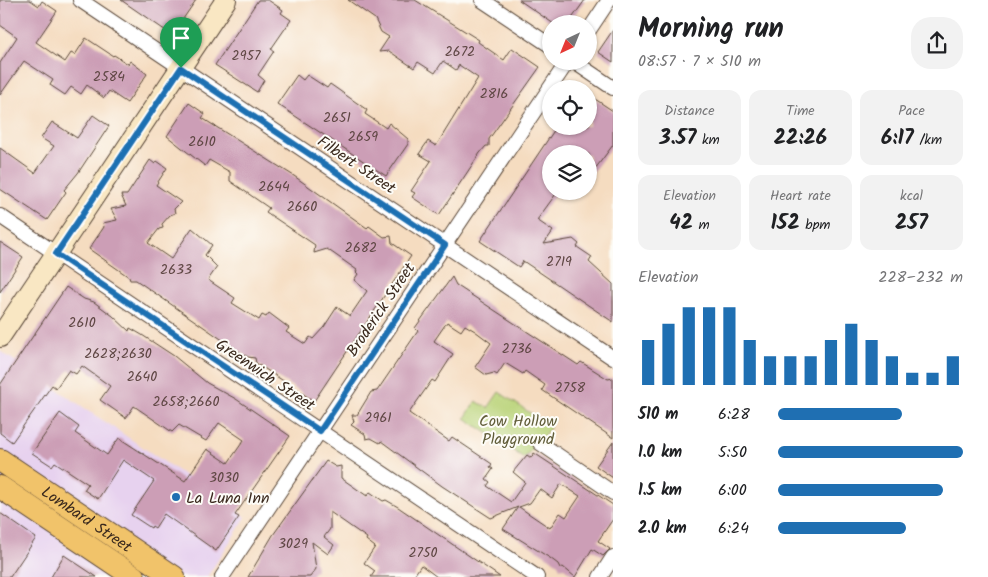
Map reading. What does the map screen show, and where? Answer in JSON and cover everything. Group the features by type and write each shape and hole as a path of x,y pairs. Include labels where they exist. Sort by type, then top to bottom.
{"highway":[{"name":"Lombard Street","path":"0,460 174,577"},
{"name":"Lombard Street","path":"0,487 134,577"}],"main road":[{"path":"0,337 226,0"}],"street":[{"name":"Filbert Street","path":"80,0 613,358"},
{"path":"482,0 542,40"},
{"path":"598,16 609,0"},
{"name":"Broderick Street","path":"222,577 562,70"},
{"path":"586,70 613,88"},
{"name":"Greenwich Street","path":"0,216 537,577"},
{"path":"540,443 613,493"},
{"path":"600,577 613,557"}],"shaded area":[{"path":"0,351 246,517 207,577 0,577"}],"green space":[{"name":"Cow Hollow Playground","path":"499,392 551,427 524,458 465,418 476,401 488,408"}],"building":[{"path":"0,0 30,0 39,6 42,1 57,11 36,42 65,62 71,53 75,55 86,38 128,64 130,61 147,74 127,103 109,91 104,98 87,85 81,94 71,87 65,95 50,85 53,80 24,61 0,95 0,63 17,37 0,25"},
{"path":"121,0 196,0 172,35"},
{"path":"258,0 268,0 283,10 281,13 291,20 271,49 274,51 258,75 264,80 257,92 215,65"},
{"path":"348,0 415,0 479,40 478,42 504,60 512,48 540,67 489,139 489,146 486,146 480,153 439,215 412,197 415,193 411,191 431,161 419,154 428,141 436,146 478,78 459,65 456,70 443,61 435,73 418,62 414,68 389,51 379,52 389,37 381,32 375,19"},
{"path":"519,0 585,0 574,15 542,16"},
{"path":"613,30 613,62 598,52"},
{"path":"297,75 303,80 307,75 327,88 330,84 367,110 365,114 386,128 389,123 408,139 408,144 386,176 277,104"},
{"path":"597,100 613,111 613,145 597,166 597,145 544,145 551,135 597,135"},
{"path":"189,103 205,114 202,118 294,176 367,228 369,226 384,237 391,236 392,243 411,256 314,401 256,363 255,358 248,357 237,350 136,280 130,280 129,277 89,249 104,227 103,223 117,220 111,209 126,206 121,195 127,195 150,160 155,164 157,161 167,168 156,185 181,202 174,209 175,213 170,215 162,224 163,228 159,229 148,243 171,259 192,228 212,245 205,255 217,267 208,280 235,298 232,303 259,320 262,315 266,317 269,313 289,328 286,332 305,344 310,337 313,339 324,327 337,307 350,316 367,291 354,280 358,274 357,270 327,249 314,253 315,245 266,212 269,208 230,181 230,172 209,160 205,166 167,136"},
{"path":"93,115 109,126 78,173 64,190 66,192 47,220 0,189 0,148 35,173 54,146 41,138 52,122 77,138"},
{"path":"542,148 542,200 551,200 537,220 553,231 544,244 573,239 579,244 577,247 592,257 589,262 613,284 613,322 523,261 519,267 480,241"},
{"path":"0,242 23,257 0,292"},
{"path":"452,277 456,285 578,365 581,362 608,379 613,378 613,438 542,390 545,385 525,371 523,374 505,363 497,375 494,373 486,375 475,367 491,343 465,325 461,331 447,322 434,341 453,354 435,382 432,380 409,413 449,441 452,437 492,464 490,467 493,469 486,479 490,482 487,486 511,502 525,482 513,472 527,455 531,458 534,453 613,505 613,519 598,541 610,549 603,556 592,549 575,577 563,567 560,568 550,558 503,529 518,507 491,518 442,486 381,441 380,443 371,438 366,439 365,434 351,425 354,422 352,415 357,415 371,392 377,391 418,331 415,328","holes":["561,484 580,496 566,517 560,513 550,528 519,507 530,503 540,489 552,498"]},
{"path":"66,287 84,299 94,302 129,331 130,328 142,335 174,356 207,383 236,399 290,436 235,515 239,517 216,551 164,514 155,528 152,526 151,528 131,515 154,481 123,460 98,499 84,490 88,484 55,462 52,466 32,453 60,413 79,427 75,433 107,455 119,438 185,481 207,449 228,463 244,440 219,423 206,441 179,425 172,432 134,406 126,418 100,400 110,386 82,366 76,374 69,370 56,388 52,385 12,442 0,433 0,385"},
{"path":"613,442 613,478 596,466"},
{"path":"326,461 336,467 341,466 341,478 367,496 370,492 383,501 386,500 398,507 500,577 437,577 421,565 413,577 371,577 375,571 364,563 375,547 366,540 367,538 330,512 330,529 324,537 334,545 328,554 312,542 316,569 310,577 248,577 273,535"},
{"path":"0,513 36,538 10,577 0,577"},
{"path":"64,555 97,577 51,577"}],"place":[{"name":"La Luna Inn","path":"176,497"}],"route":[{"path":"181,68 445,245 320,431 56,254 181,68"}]}
